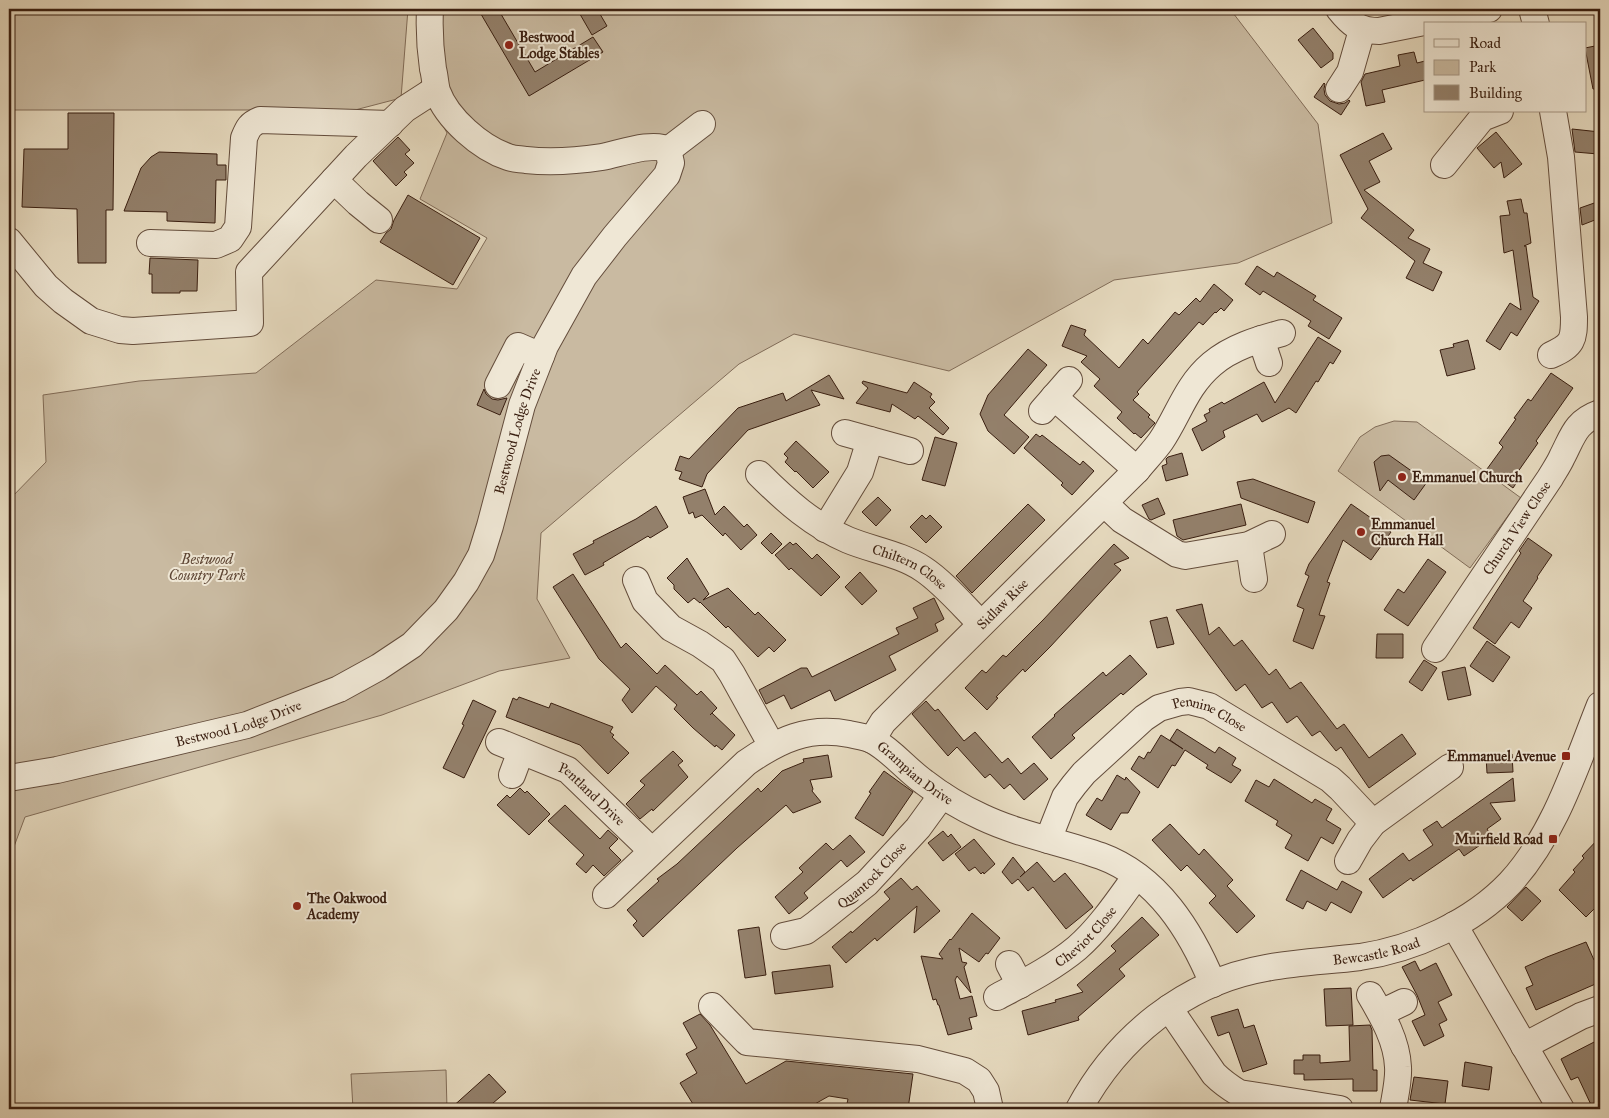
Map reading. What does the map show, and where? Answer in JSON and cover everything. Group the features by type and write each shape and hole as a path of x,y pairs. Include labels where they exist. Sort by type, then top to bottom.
{"street":[{"path":"430,9 429,42 436,89 446,108 469,134 486,147 508,157 561,162 663,147 670,156 702,124"},
{"path":"1339,9 1350,22 1362,30 1379,31 1489,9"},
{"path":"1532,9 1535,22"},
{"path":"1339,89 1350,72 1362,30"},
{"path":"9,241 46,286 90,321 120,330 132,331 250,323 249,272 334,180 405,109 436,89"},
{"path":"1444,164 1482,118 1497,112"},
{"path":"1551,354 1564,349 1574,337 1561,157 1553,112"},
{"path":"150,243 216,245 230,239 238,227 244,138 248,128 260,120 390,124"},
{"name":"Bestwood Lodge Drive","path":"9,778 57,770 247,725 339,689 379,667 412,645 446,610 466,582 481,555 513,445 522,405 545,346 584,276 667,174 670,156"},
{"path":"334,180 379,220"},
{"name":"Sidlaw Rise","path":"872,740 883,722 1137,470 1160,442 1180,405 1202,373 1213,363 1241,346 1270,345"},
{"path":"498,385 518,346 542,356"},
{"path":"1055,396 1137,470"},
{"name":"Church View Close","path":"1449,641 1562,458 1572,435 1588,419 1600,413"},
{"path":"844,433 910,451"},
{"path":"825,528 860,472 870,440"},
{"name":"Chiltern Close","path":"764,490 796,508 825,528 867,547 911,562 923,569 981,624"},
{"path":"1104,503 1122,520 1178,554 1185,556 1249,545 1272,534"},
{"path":"1249,545 1254,579"},
{"path":"636,598 671,628 700,644 722,660 732,674 772,746"},
{"name":"Pennine Close","path":"1048,840 1065,797 1084,774 1152,712 1171,704 1189,701 1209,706 1330,778 1373,823"},
{"name":"Bewcastle Road","path":"1079,1109 1096,1079 1110,1060 1138,1032 1190,994 1237,975 1264,968 1360,957 1383,952 1419,941 1454,925 1481,907 1509,884 1528,860 1549,826 1569,784 1600,705"},
{"name":"Grampian Drive","path":"606,895 730,776 746,763 772,746 796,735 813,732 842,733 872,740 924,782 982,817 1001,825 1102,856 1136,876 1168,904 1179,919 1198,950 1213,984"},
{"name":"Pentland Drive","path":"512,775 510,746 568,770 652,852"},
{"path":"1348,861 1360,840 1373,823 1442,783"},
{"name":"Quantock Close","path":"800,939 867,883 918,828 942,794"},
{"name":"Cheviot Close","path":"997,997 1015,974 1062,960 1078,947 1111,910 1136,876"},
{"path":"1454,925 1561,1109"},
{"path":"1385,1003 1398,1068 1393,1109"},
{"path":"712,1006 746,1042 918,1059 965,1070 979,1080 986,1091 990,1109"},
{"path":"1169,1008 1222,1083 1238,1092 1340,1109"},
{"path":"1524,1046 1581,1016 1600,1009"}],"green space":[{"path":"9,9 408,9 401,98 355,110 9,110"},
{"name":"Bestwood Country Park","path":"420,9 1230,9 1318,124 1332,223 1238,263 1114,280 949,371 794,334 739,364 541,533 537,599 570,658 499,671 382,715 25,817 9,860 9,500 46,462 43,395 139,381 256,373 376,280 457,289 487,238 420,199 447,133 436,112 431,110 416,88 422,81"},
{"path":"1394,421 1417,422 1521,498 1470,568 1338,471 1360,437 1375,427"},
{"path":"446,1070 447,1109 353,1109 351,1074"}],"building":[{"name":"Bestwood Lodge Stables","path":"478,9 498,9 535,72 593,37 603,52 529,96"},
{"name":"Bestwood Lodge Stables","path":"577,9 597,9 607,26 592,35"},
{"path":"1313,28 1333,53 1333,59 1321,68 1298,40"},
{"path":"1600,45 1600,89 1593,89 1586,48"},
{"path":"1414,52 1417,63 1424,61 1424,80 1382,90 1385,102 1366,106 1361,82 1365,74 1400,66 1398,55"},
{"path":"1324,83 1325,95 1330,101 1339,104 1350,101 1341,115 1314,97"},
{"path":"68,113 114,113 113,210 106,210 106,263 78,263 77,209 22,207 24,149 68,149"},
{"path":"1572,129 1600,132 1598,154 1575,152"},
{"path":"1496,132 1522,164 1504,178 1501,162 1494,168 1477,148"},
{"path":"1383,133 1392,149 1369,161 1380,182 1364,190 1414,230 1408,238 1430,249 1423,263 1442,272 1433,291 1406,278 1415,261 1361,218 1368,209 1340,155"},
{"path":"398,137 410,150 405,154 414,163 404,172 407,175 396,186 373,161"},
{"path":"159,152 217,154 217,165 226,165 226,180 216,180 215,223 167,221 167,212 124,211 141,168 151,157"},
{"path":"408,195 480,238 453,285 380,242 391,229"},
{"path":"1521,199 1524,213 1527,213 1531,243 1524,246 1526,246 1533,297 1539,301 1517,336 1511,332 1500,350 1486,341 1510,303 1521,310 1513,250 1504,253 1500,216 1510,215 1507,201"},
{"path":"1600,201 1600,218 1582,225 1580,208"},
{"path":"150,258 198,260 197,291 152,293 152,274 149,274"},
{"path":"1257,266 1274,277 1277,272 1316,296 1313,300 1342,318 1329,339 1308,326 1311,321 1263,291 1260,295 1245,284"},
{"path":"1214,284 1233,300 1224,311 1221,308 1215,312 1203,325 1199,322 1137,392 1139,394 1133,400 1150,415 1148,417 1155,423 1141,438 1117,418 1122,412 1094,386 1100,379 1081,362 1087,356 1062,346 1071,325 1086,330 1084,335 1119,368 1143,339 1148,344 1175,312 1179,315 1196,298 1200,302"},
{"path":"1318,337 1341,351 1333,364 1330,362 1318,382 1316,381 1296,413 1289,408 1262,422 1257,414 1223,431 1225,437 1202,451 1192,429 1207,421 1204,415 1210,412 1209,409 1222,402 1224,404 1264,382 1275,403"},
{"path":"1468,340 1475,369 1447,376 1440,350 1454,347 1453,344"},
{"path":"1028,349 1047,365 1004,415 1029,437 1014,454 988,431 980,414 988,395"},
{"path":"1551,373 1573,388 1536,441 1538,443 1517,473 1521,476 1513,488 1487,469 1503,447 1499,443 1516,419 1514,418 1528,399 1531,401"},
{"path":"829,375 844,399 811,390 820,405 748,430 707,474 702,487 679,479 682,472 675,470 680,456 689,459 738,408 783,393 786,401"},
{"path":"863,381 907,393 914,382 932,394 930,397 935,402 929,408 949,428 943,435 918,416 915,419 892,404 890,412 856,403 868,388 862,383"},
{"path":"484,389 486,394 492,399 507,398 500,415 477,405"},
{"path":"1036,434 1040,437 1042,435 1080,465 1083,461 1094,471 1072,495 1061,485 1063,483 1024,448"},
{"path":"935,437 957,443 945,486 922,480"},
{"path":"796,441 829,472 813,488 785,462 788,458 784,454"},
{"path":"1182,453 1188,475 1166,481 1162,466 1167,464 1166,459"},
{"name":"Emmanuel Church","path":"1389,455 1427,482 1414,500 1388,480 1380,491 1374,462 1381,456"},
{"path":"1253,479 1315,502 1308,523 1241,498 1237,482"},
{"path":"705,489 715,515 724,506 744,527 747,524 757,535 741,550 725,533 723,536 702,515 695,518 693,512 689,514 683,497"},
{"path":"878,497 891,510 876,526 862,512"},
{"path":"1158,498 1165,514 1151,520 1142,505"},
{"path":"1028,504 1045,520 972,593 956,576"},
{"path":"1241,504 1246,525 1183,540 1177,536 1173,520"},
{"path":"1351,504 1391,532 1371,560 1343,540 1327,582 1330,583 1319,615 1325,616 1313,649 1293,641 1304,609 1297,606 1309,576 1305,574 1309,564"},
{"path":"656,506 668,527 650,538 648,536 585,575 573,554"},
{"path":"922,515 926,519 930,515 942,527 926,543 910,527"},
{"path":"771,533 782,544 772,554 761,543"},
{"path":"1528,538 1552,555 1523,601 1532,608 1519,628 1511,622 1495,644 1473,628 1521,553 1519,551"},
{"path":"790,542 793,545 796,543 812,559 817,554 840,577 821,596 791,568 789,570 775,555"},
{"path":"1114,544 1129,558 1114,564 1121,570 1050,647 1025,672 1023,669 996,697 998,698 987,710 965,688 982,670 986,673 1003,655 1006,657"},
{"path":"687,558 709,594 703,600 728,588 755,615 758,612 786,640 774,652 769,647 758,657 728,626 726,628 700,602 694,598 688,603 674,589 674,585 667,578"},
{"path":"1428,559 1446,572 1408,626 1384,610 1398,589 1404,593"},
{"path":"860,572 877,591 862,605 845,587"},
{"path":"573,574 621,648 626,643 657,674 665,665 697,695 701,691 717,708 712,713 735,735 722,750 716,745 715,747 693,728 674,709 677,705 656,686 632,713 622,700 630,689 599,659 553,587"},
{"path":"934,598 944,619 935,624 938,631 889,656 896,670 835,701 830,690 791,709 784,695 766,704 759,690 801,668 807,668 812,677 899,634 896,628 918,618 913,608"},
{"path":"1202,604 1209,635 1219,627 1234,646 1242,640 1269,675 1276,669 1290,689 1301,682 1337,729 1344,724 1369,758 1402,734 1416,754 1369,788 1341,747 1336,751 1320,731 1312,736 1297,716 1287,723 1272,702 1262,708 1245,684 1236,691 1176,610"},
{"path":"1167,617 1174,644 1157,648 1150,621"},
{"path":"1377,634 1403,634 1403,658 1376,658"},
{"path":"1487,641 1510,657 1493,682 1470,666"},
{"path":"1130,655 1147,674 1123,695 1121,693 1072,735 1075,738 1051,759 1032,737 1103,672 1106,676"},
{"path":"1424,660 1437,668 1422,691 1409,682"},
{"path":"1465,667 1471,695 1448,700 1442,672"},
{"path":"519,697 549,708 551,703 613,727 610,732 614,735 612,737 629,753 608,774 580,745 506,717 513,698 517,700"},
{"path":"473,700 496,711 464,778 443,768 464,725 462,724"},
{"path":"926,701 935,711 938,709 964,741 975,732 1002,763 1008,758 1021,774 1034,763 1048,779 1024,800 1010,784 1004,789 990,774 985,778 957,747 948,756 912,714"},
{"path":"1177,729 1215,753 1219,747 1236,758 1232,765 1241,770 1231,783 1206,768 1208,765 1185,750 1175,766 1172,765 1158,788 1131,769 1139,756 1144,759 1148,752 1150,753 1161,735 1183,749 1170,740"},
{"path":"673,751 683,761 678,765 688,777 653,811 652,809 640,819 626,804 645,785 640,781"},
{"path":"1512,754 1513,772 1487,773 1486,756"},
{"path":"828,755 832,777 810,780 812,791 821,802 793,813 786,805 737,848 643,937 633,925 637,921 627,910 659,881 657,879 677,864 758,788 761,792 782,771 804,762 803,759"},
{"path":"884,771 913,792 883,836 855,818 871,793 869,792"},
{"path":"1117,775 1125,780 1126,777 1140,792 1128,813 1121,813 1111,830 1086,815 1097,798 1102,801"},
{"path":"1513,778 1515,801 1490,803 1501,819 1487,829 1492,837 1464,856 1459,849 1413,881 1411,878 1383,898 1369,879 1403,853 1409,861 1433,845 1423,830 1437,821 1442,828"},
{"path":"1274,779 1312,803 1315,799 1332,809 1326,820 1341,829 1333,844 1321,837 1308,861 1285,848 1292,835 1276,825 1278,821 1245,801 1256,780 1269,787"},
{"path":"520,788 525,793 527,791 550,814 529,835 497,805 507,795 510,798"},
{"path":"565,805 600,839 608,830 618,839 609,848 621,860 604,876 593,865 586,873 576,864 584,855 548,821"},
{"path":"1170,824 1199,855 1204,849 1233,880 1227,886 1255,916 1237,933 1209,903 1216,896 1187,865 1181,871 1152,840"},
{"path":"943,831 948,837 951,834 961,847 943,861 928,843"},
{"path":"850,835 865,852 847,867 841,860 804,893 808,898 789,914 775,897 803,872 799,868 826,843 833,850"},
{"path":"1600,837 1600,903 1586,917 1559,890 1575,872 1573,870 1584,858 1582,856"},
{"path":"974,839 995,864 984,874 983,872 981,874 975,867 969,871 955,854"},
{"path":"1013,857 1025,872 1020,877 1037,862 1054,882 1065,873 1093,907 1066,929 1033,887 1028,891 1018,879 1012,884 1002,872"},
{"path":"1301,870 1337,890 1342,881 1362,892 1351,913 1331,902 1326,911 1307,901 1303,909 1286,900"},
{"path":"901,878 912,890 917,886 940,911 914,933 917,906 877,941 875,938 846,963 832,947 851,931 852,933 890,899 884,892"},
{"path":"1526,887 1541,901 1522,921 1507,907"},
{"path":"972,913 1000,938 988,954 986,953 979,962 959,948 962,962 967,963 964,967 971,993 957,976 955,980 960,999 972,996 977,1016 969,1018 972,1029 948,1035 939,1005 936,999 933,1000 921,956 943,959 939,954"},
{"path":"1142,917 1159,935 1119,969 1125,976 1078,1017 1079,1020 1028,1035 1022,1011 1056,1002 1055,1000 1083,992 1077,985 1116,951 1111,946"},
{"path":"759,927 766,975 745,978 738,930"},
{"path":"1586,942 1594,960 1600,957 1600,982 1536,1010 1526,988 1533,985 1525,967"},
{"path":"1415,961 1420,971 1436,963 1452,995 1438,1002 1447,1020 1439,1024 1444,1036 1424,1046 1412,1021 1425,1015 1402,967"},
{"path":"830,965 833,987 775,994 772,972"},
{"path":"1351,988 1353,1025 1326,1026 1324,989"},
{"path":"1238,1009 1244,1028 1254,1025 1267,1064 1243,1072 1229,1032 1218,1036 1211,1017"},
{"path":"700,1014 710,1025 746,1084 786,1061 913,1074 908,1109 846,1108 848,1099 829,1096 806,1109 696,1109 680,1083 697,1073 686,1054 697,1048 683,1023"},
{"path":"1370,1025 1372,1030 1373,1070 1377,1070 1377,1091 1353,1091 1353,1079 1304,1080 1304,1074 1294,1074 1294,1060 1303,1060 1303,1055 1320,1055 1320,1063 1350,1061 1349,1026"},
{"path":"1600,1039 1600,1109 1593,1109 1578,1077 1571,1080 1561,1059"},
{"path":"1465,1062 1492,1067 1489,1090 1462,1086"},
{"path":"489,1074 506,1092 486,1109 450,1109"},
{"path":"1414,1077 1448,1081 1445,1104 1410,1100"}],"place":[{"name":"Bestwood Lodge Stables","path":"509,45"},
{"name":"Emmanuel Church","path":"1402,477"},
{"name":"Emmanuel Church Hall","path":"1361,532"},
{"name":"Emmanuel Avenue","path":"1566,756"},
{"name":"Muirfield Road","path":"1553,839"},
{"name":"The Oakwood Academy","path":"297,906"}]}
